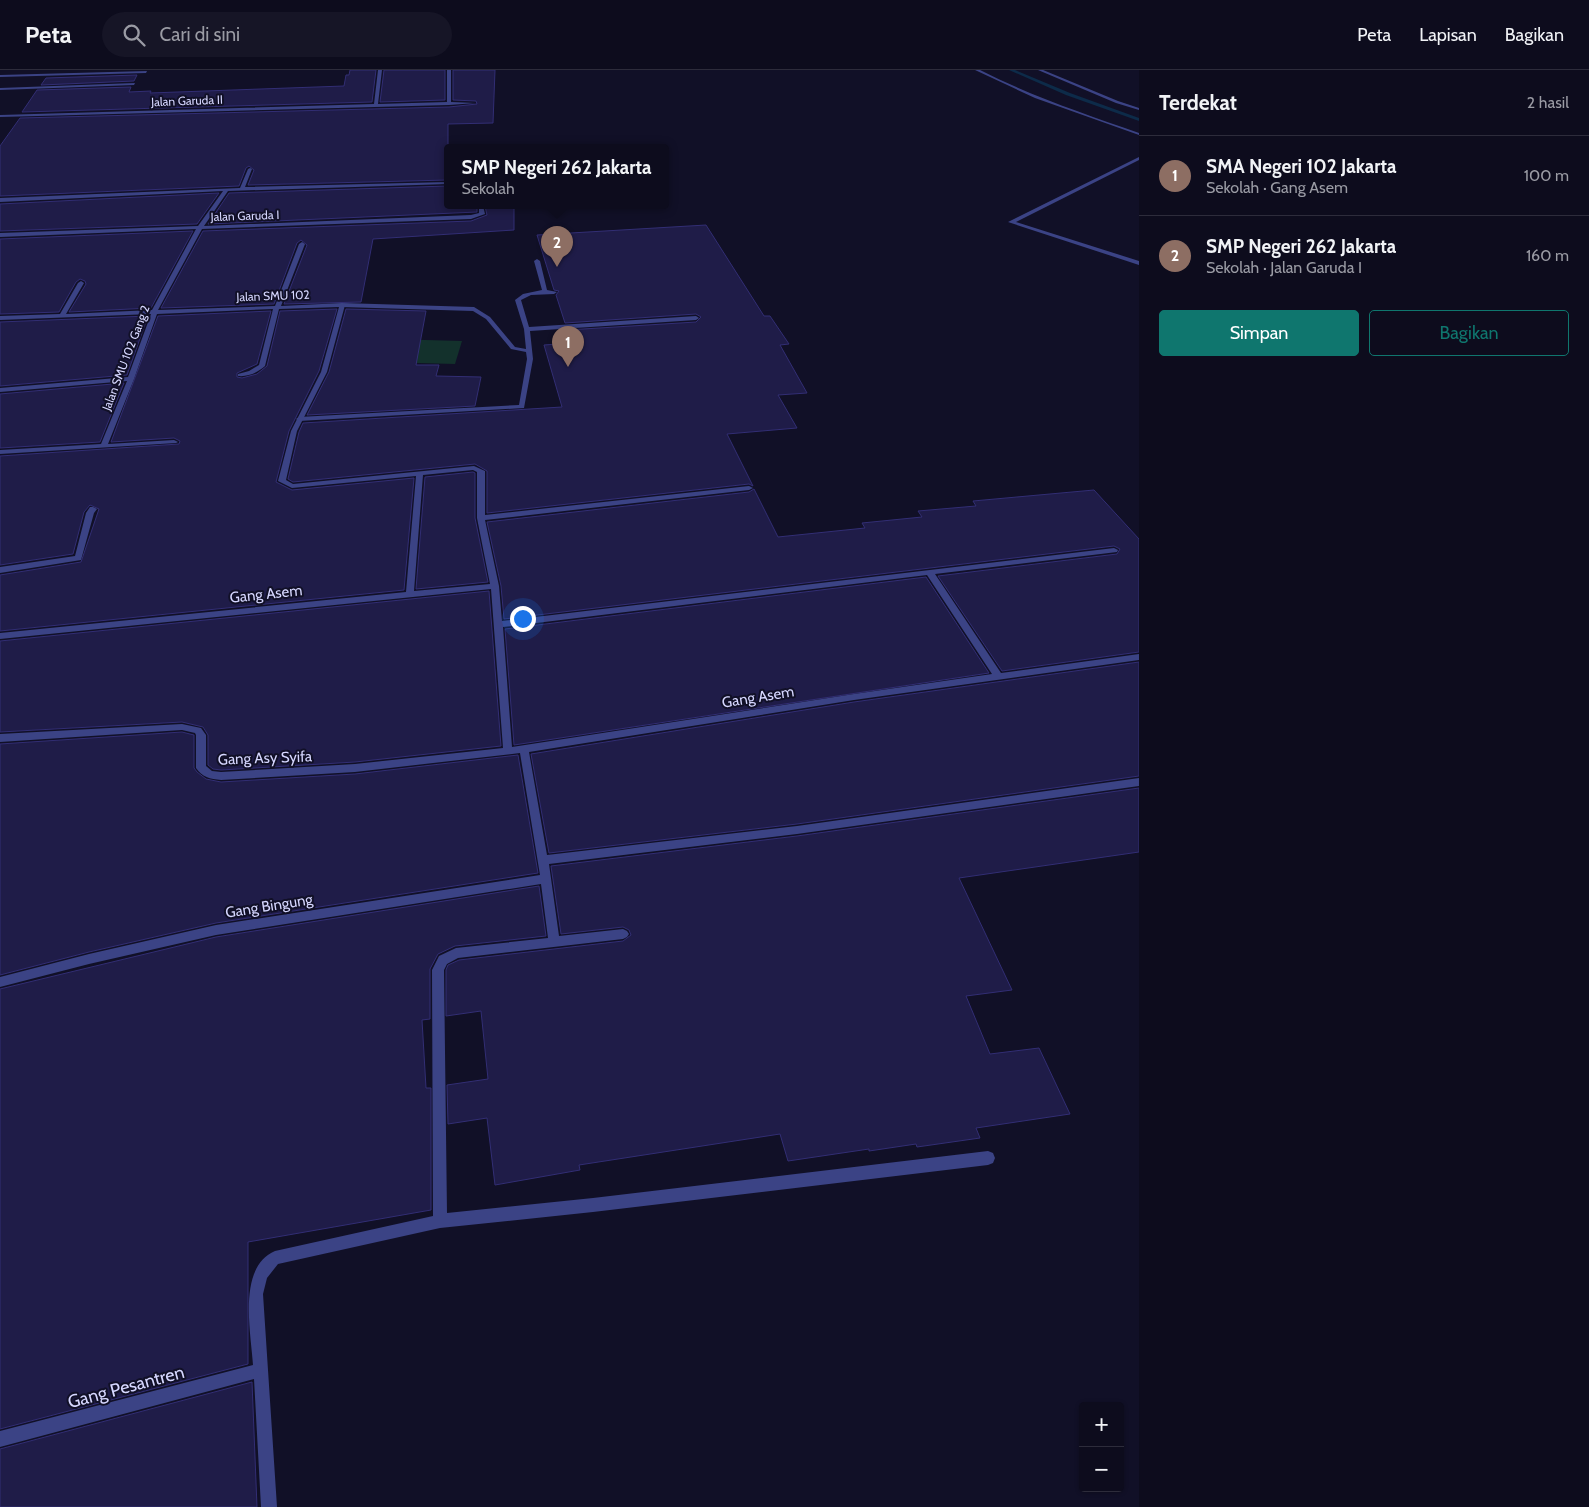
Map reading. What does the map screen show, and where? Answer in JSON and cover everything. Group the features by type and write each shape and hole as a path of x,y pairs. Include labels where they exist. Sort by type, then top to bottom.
{"street":[{"path":"376,106 380,70"},
{"path":"448,70 449,104"},
{"path":"977,70 1002,83 1060,106 1139,134"},
{"path":"1040,70 1117,102 1139,108"},
{"path":"0,76 146,72"},
{"path":"0,89 134,84"},
{"name":"Jalan Garuda II","path":"0,116 474,103"},
{"path":"1139,158 1011,222 1139,263"},
{"path":"242,189 250,169"},
{"name":"Jalan Garuda I","path":"0,200 242,189 444,183"},
{"name":"Jalan SMU 102 Gang 2","path":"104,445 131,379 155,311 200,228 226,190"},
{"name":"Jalan Garuda I","path":"0,235 477,216 482,214 481,209"},
{"path":"240,375 251,373 262,366 277,307 302,244"},
{"path":"536,260 545,292"},
{"path":"63,314 81,283"},
{"path":"299,419 523,406 529,351 527,328 518,300 524,295 554,292"},
{"path":"342,305 324,372 299,419 282,481 292,486 474,468 481,471 481,518 495,586 500,624 508,751"},
{"name":"Jalan SMU 102","path":"1,319 63,314 342,305 470,308 484,314 513,348 529,351"},
{"path":"527,328 696,318"},
{"path":"0,390 131,379"},
{"path":"0,452 174,442"},
{"path":"410,594 420,473"},
{"path":"481,518 748,488"},
{"path":"0,570 78,558 90,513 93,509"},
{"path":"500,624 1114,550"},
{"path":"929,572 998,676"},
{"name":"Gang Asem","path":"0,636 495,586"},
{"name":"Gang Asem","path":"508,751 854,696 1139,657"},
{"name":"Gang Asy Syifa","path":"0,738 191,728 198,730 201,735 201,768 210,775 221,776 355,768 508,751"},
{"path":"524,749 546,879 554,942"},
{"path":"543,860 797,830 1139,782"},
{"name":"Gang Bingung","path":"0,982 88,959 216,930 546,879"},
{"path":"440,1221 438,970 443,960 456,953 623,934"},
{"path":"269,1507 256,1294 259,1275 266,1265 275,1258 440,1221 603,1204 988,1158"},
{"name":"Gang Pesantren","path":"0,1440 261,1370"}],"green space":[{"path":"353,338 462,341 455,364 343,361"}],"building":[{"path":"350,70 376,70 372,102 22,112 37,90 131,87 129,92 151,91 150,93 344,86 346,75 349,75"},
{"path":"384,70 445,70 445,100 380,102"},
{"path":"453,70 495,70 493,123 448,124 448,144 444,144 444,180 248,185 254,170 249,166 246,168 239,186 0,196 0,146 20,118 449,107 477,104 476,101 453,100"},
{"path":"137,75 134,81 41,85 46,78"},
{"path":"444,186 444,209 477,209 477,212 208,224 229,193"},
{"path":"219,193 197,224 0,231 0,204"},
{"path":"486,209 514,209 514,230 373,239 361,302 284,304 307,245 301,240 297,243 274,304 161,308 203,231 471,221 487,215"},
{"path":"706,225 764,316 770,316 789,344 780,345 807,393 778,395 797,428 727,434 753,486 749,484 487,513 487,471 475,464 293,482 288,479 299,432 303,423 562,407 544,345 571,343 567,330 696,322 701,317 696,314 565,323 556,295 559,291 554,290 537,235"},
{"path":"193,231 151,308 69,312 86,284 85,281 80,279 76,282 59,312 0,314 0,239"},
{"path":"337,309 319,371 289,431 276,482 292,490 414,478 404,590 0,631 0,575 81,562 99,509 90,505 84,512 73,554 0,565 0,456 179,444 180,441 174,438 111,442 158,316 271,311 257,364 237,373 237,377 242,378 257,374 267,366 280,311"},
{"path":"346,309 426,311 416,365 439,365 436,376 481,377 475,406 307,415 329,372"},
{"path":"148,316 127,375 0,386 0,322"},
{"path":"124,383 100,442 0,448 0,394"},
{"path":"475,473 475,518 488,582 416,589 425,477"},
{"path":"754,489 778,537 865,528 862,523 922,517 918,511 976,506 973,501 1094,490 1139,539 1139,652 1002,671 938,576 1117,554 1120,549 1114,546 504,619 501,586 487,522 749,492"},
{"path":"926,577 989,673 514,745 505,629"},
{"path":"489,591 501,746 355,762 221,770 213,769 208,765 208,735 203,727 182,722 0,732 0,641"},
{"path":"1139,662 1139,776 797,824 549,853 531,754 854,702"},
{"path":"182,732 194,735 194,768 197,772 206,779 221,782 355,774 518,755 538,873 216,923 89,952 0,975 0,744"},
{"path":"1139,788 1139,852 959,878 1012,990 966,996 990,1054 1039,1048 1070,1114 976,1128 980,1138 917,1147 916,1144 869,1151 869,1149 788,1161 780,1134 579,1165 580,1170 495,1185 487,1118 448,1124 447,1085 488,1079 481,1011 446,1016 446,970 448,965 459,960 623,941 631,935 629,930 623,927 561,934 551,866 797,836"},
{"path":"539,886 546,936 455,946 438,954 430,969 430,1019 422,1020 426,1088 431,1088 431,1210 248,1242 248,1364 0,1429 0,989 216,937"},
{"path":"252,1382 257,1507 0,1507 0,1449"}],"waterway":[{"path":"1011,70 1068,94 1139,120"}],"place":[{"name":"SMP Negeri 262 Jakarta","path":"557,267"},
{"name":"SMA Negeri 102 Jakarta","path":"568,367"}]}
